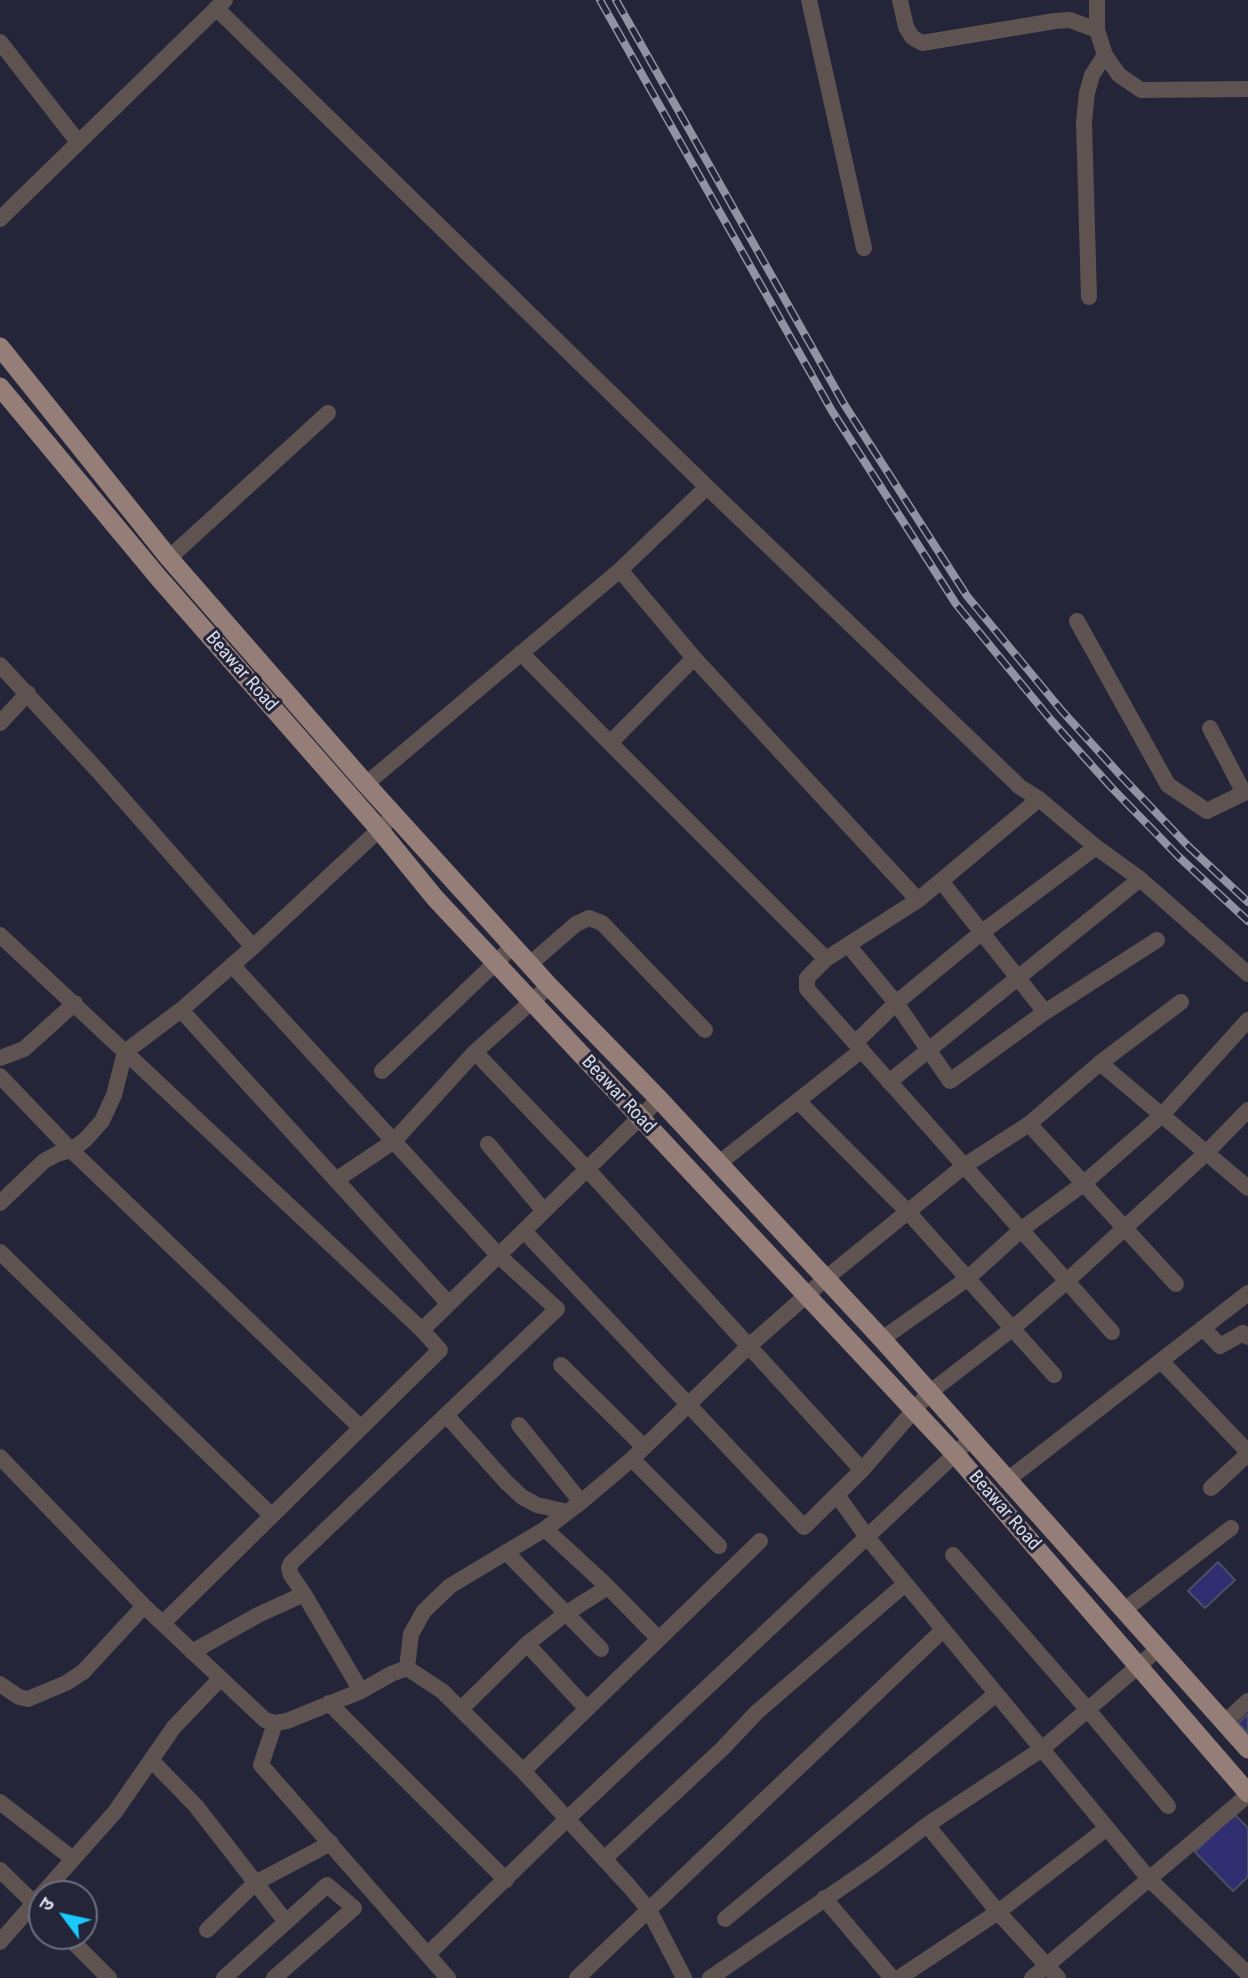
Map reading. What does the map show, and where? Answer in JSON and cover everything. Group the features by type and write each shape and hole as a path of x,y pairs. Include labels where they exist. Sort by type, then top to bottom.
{"main road":[{"name":"Beawar Road","path":"0,347 169,558 366,784 549,986 659,1099 882,1339 1248,1749"},
{"name":"Beawar Road","path":"0,387 158,578 378,828 435,898 955,1454 1248,1794"}],"street":[{"path":"809,0 864,248"},
{"path":"900,0 906,27 912,37 922,43 1055,21 1070,20 1097,30"},
{"path":"1097,0 1097,30 1105,55 1119,75 1141,90 1248,89"},
{"path":"0,219 220,4 707,487 1016,783 1140,880 1248,974"},
{"path":"0,41 78,142"},
{"path":"1089,297 1084,122 1092,75 1105,55"},
{"path":"169,558 328,413"},
{"path":"366,784 620,570 707,487"},
{"path":"620,570 694,658 918,900"},
{"path":"1077,621 1168,785 1207,811 1246,792 1210,728"},
{"path":"521,653 826,959"},
{"path":"610,743 694,658"},
{"path":"0,665 28,693 253,947"},
{"path":"0,723 28,693"},
{"path":"1039,799 918,900 826,959 807,978 807,989 1112,1332"},
{"path":"0,1203 44,1161 71,1150 85,1140 102,1121 114,1095 125,1052 181,1010 253,947 395,815"},
{"path":"718,1164 799,1102 859,1047 896,1003 981,933 1096,847"},
{"path":"889,1082 1140,880"},
{"path":"941,881 1045,1012"},
{"path":"530,964 576,924 589,918 602,923 705,1030"},
{"path":"0,935 422,1330 440,1350 163,1623"},
{"path":"848,945 896,1003 950,1081 1045,1012 1157,940"},
{"path":"382,1071 513,946"},
{"path":"232,965 499,1256 558,1309 291,1563 289,1568 298,1586 361,1691"},
{"path":"336,1180 394,1142 475,1052 549,986"},
{"path":"407,1668 411,1634 424,1611 450,1586 561,1517 632,1459 748,1346 825,1279 964,1166 1029,1124 1100,1063 1181,1002"},
{"path":"0,1058 24,1049 75,1003"},
{"path":"181,1010 449,1304"},
{"path":"882,1339 967,1279 1022,1230 1083,1184 1162,1115 1248,1020"},
{"path":"475,1052 587,1169 862,1470"},
{"path":"1100,1063 1248,1188"},
{"path":"0,1076 71,1150 360,1427"},
{"path":"422,1330 659,1099"},
{"path":"799,1102 908,1212 1054,1375"},
{"path":"524,1231 804,1527 862,1470 929,1393 1012,1329 1067,1281 1206,1153 1248,1110"},
{"path":"1029,1124 1176,1284"},
{"path":"488,1144 544,1211"},
{"path":"0,1252 271,1515"},
{"path":"1006,1481 1248,1293"},
{"path":"1203,1328 1220,1346 1242,1333 1248,1338"},
{"path":"1161,1361 1248,1453 1210,1488"},
{"path":"561,1365 644,1447"},
{"path":"447,1416 522,1497 561,1517"},
{"path":"519,1425 561,1517 608,1587 659,1639"},
{"path":"428,1954 567,1819 971,1439"},
{"path":"0,1457 144,1606 265,1720 275,1723 287,1721 361,1691 407,1668"},
{"path":"632,1459 719,1546"},
{"path":"837,1495 905,1584 1150,1880 1248,1974"},
{"path":"1123,1611 1231,1528"},
{"path":"523,1771 760,1541"},
{"path":"506,1552 601,1649"},
{"path":"953,1555 1168,1807"},
{"path":"604,1859 722,1749 757,1712 905,1584"},
{"path":"192,1652 258,1615 298,1586"},
{"path":"462,1708 527,1644 565,1614 608,1587"},
{"path":"0,1684 19,1697 27,1699 66,1683 83,1672 144,1606"},
{"path":"577,1978 943,1630"},
{"path":"527,1644 587,1709"},
{"path":"710,1978 873,1866 927,1825 1042,1749 1158,1649"},
{"path":"407,1668 462,1708 604,1859 649,1910 684,1978"},
{"path":"57,1880 115,1812 174,1727 220,1679"},
{"path":"724,1919 996,1694"},
{"path":"1224,1722 1248,1701"},
{"path":"329,1703 506,1880"},
{"path":"275,1723 261,1765 448,1978"},
{"path":"151,1760 196,1806 286,1922"},
{"path":"1032,1978 1248,1794"},
{"path":"0,1802 74,1859"},
{"path":"927,1825 998,1912 1058,1978"},
{"path":"899,1978 998,1912 1107,1828"},
{"path":"207,1930 255,1883 331,1843"},
{"path":"0,1870 28,1892"},
{"path":"224,1978 327,1885 354,1908 274,1978"},
{"path":"824,1898 892,1978"},
{"path":"0,1942 28,1913"},
{"path":"81,1950 109,1978"}],"building":[{"path":"1218,1562 1235,1580 1205,1608 1188,1591"},
{"path":"1248,1714 1248,1733 1238,1723"},
{"path":"1234,1814 1248,1828 1248,1877 1233,1891 1195,1852"}],"railway":[{"path":"600,0 832,411 956,604 1051,720 1111,787 1179,857 1248,921"},
{"path":"616,0 844,404 967,596 1062,711 1122,777 1189,847 1248,902"}]}
